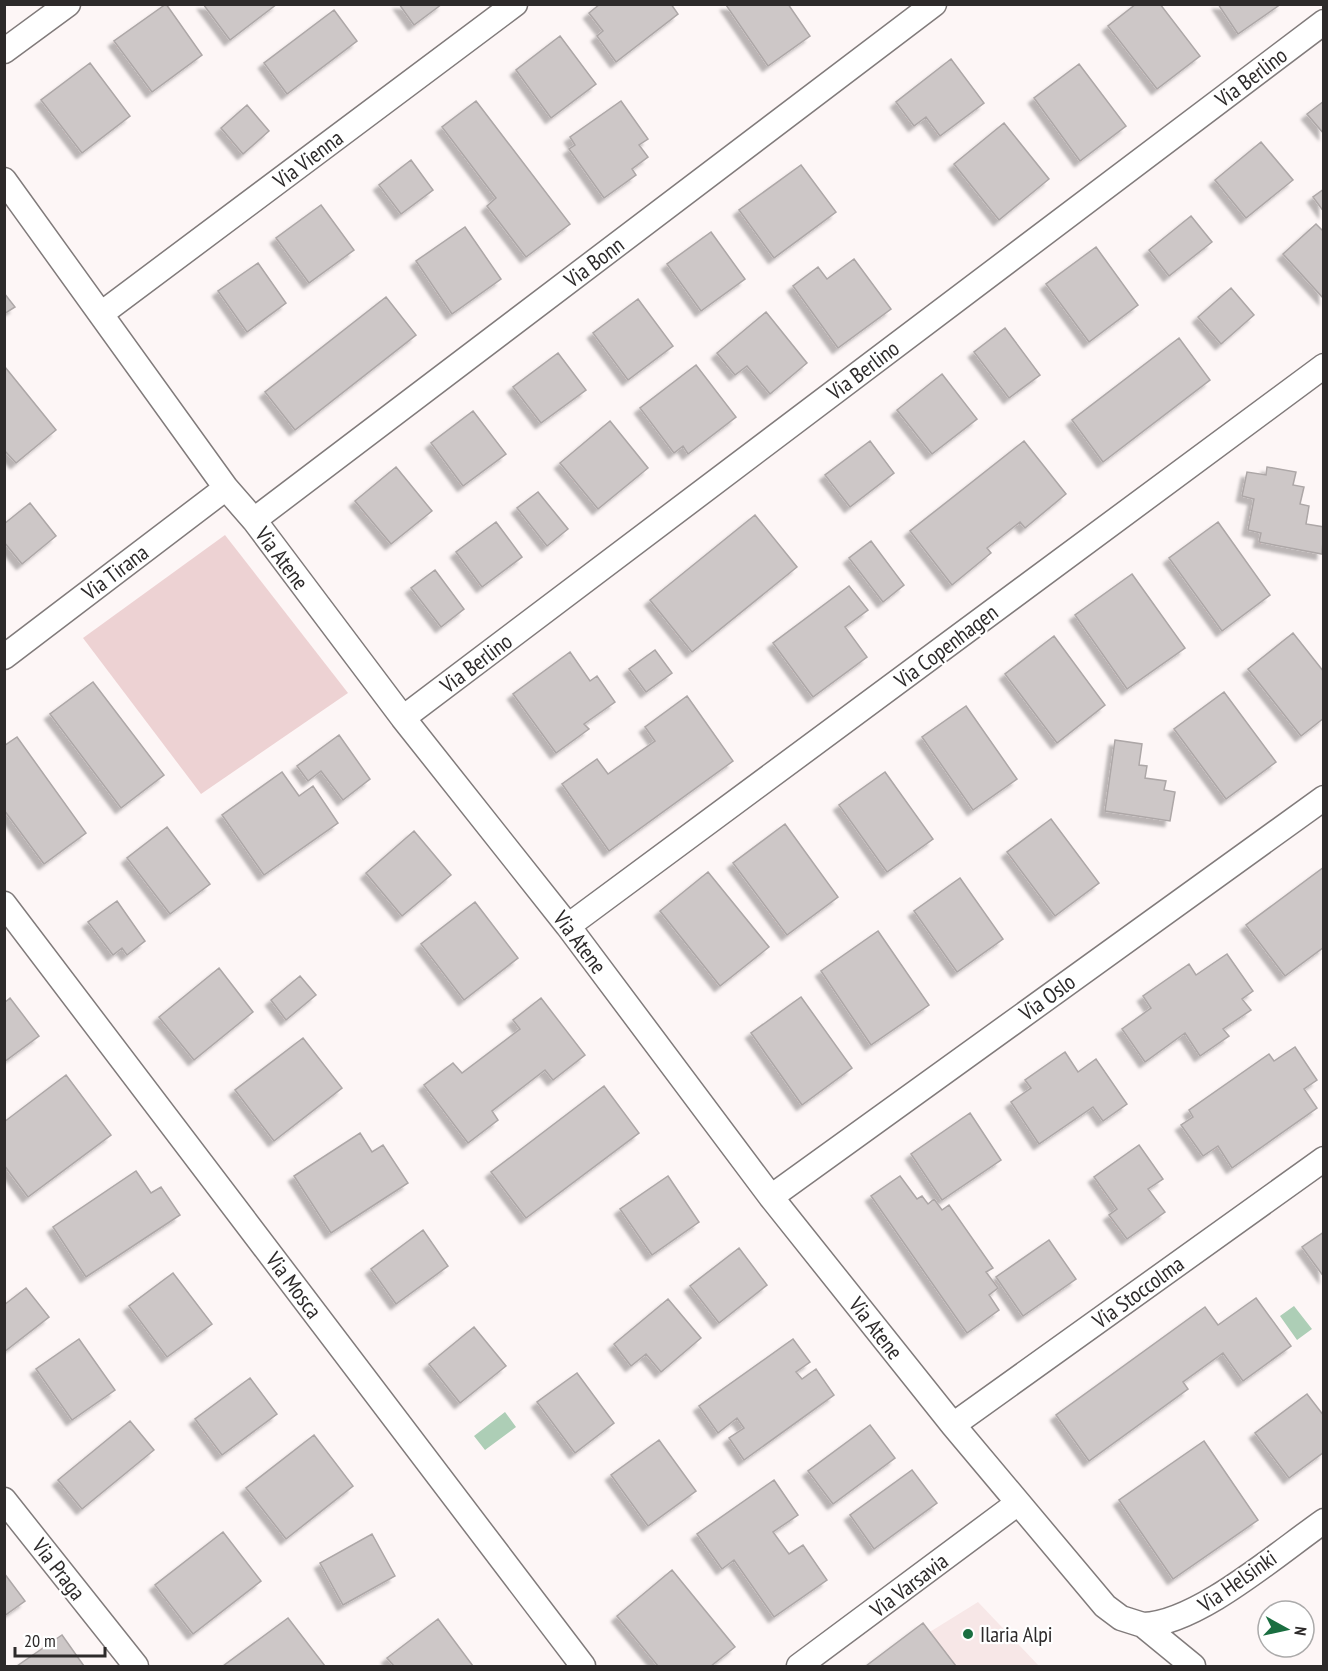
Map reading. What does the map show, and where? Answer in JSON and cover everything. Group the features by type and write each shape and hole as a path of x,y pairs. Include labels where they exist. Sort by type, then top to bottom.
{"street":[{"path":"4,51 68,4"},
{"name":"Via Vienna","path":"101,314 515,4"},
{"name":"Via Bonn","path":"254,520 934,4"},
{"name":"Via Berlino","path":"403,718 1323,22"},
{"name":"Via Atene","path":"4,180 226,488 254,520 403,718 568,926 771,1197 953,1425 1105,1606 1121,1618 1143,1625 1193,1666"},
{"name":"Via Copenhagen","path":"568,926 1323,366"},
{"name":"Via Tirana","path":"4,657 226,488"},
{"name":"Via Oslo","path":"771,1197 1323,798"},
{"name":"Via Mosca","path":"4,904 584,1666"},
{"name":"Via Stoccolma","path":"953,1425 1323,1159"},
{"name":"Via Praga","path":"4,1500 136,1666"},
{"name":"Via Varsavia","path":"799,1666 1018,1503"},
{"name":"Via Helsinki","path":"1143,1625 1164,1624 1195,1611 1323,1521"}],"shaded area":[{"path":"225,535 348,693 201,794 83,638"},
{"path":"1294,1306 1312,1329 1297,1340 1280,1316"},
{"path":"505,1412 516,1427 485,1450 474,1436"},
{"name":"Ilaria Alpi","path":"978,1602 1039,1666 875,1666"}],"building":[{"path":"166,4 202,55 152,92 114,41"},
{"path":"203,4 277,4 230,40"},
{"path":"399,4 442,4 414,25"},
{"path":"600,4 671,4 678,14 616,62 597,36 603,31 589,13"},
{"path":"788,4 810,36 768,66 726,5"},
{"path":"1136,4 1160,4 1200,56 1157,89 1108,26"},
{"path":"1218,4 1281,4 1238,34"},
{"path":"334,10 357,41 287,94 264,63"},
{"path":"560,36 596,84 551,118 516,70"},
{"path":"951,59 984,103 940,136 926,117 914,126 896,102"},
{"path":"90,63 130,116 82,153 41,100"},
{"path":"1079,64 1126,126 1080,161 1034,98"},
{"path":"476,101 570,224 526,257 487,206 496,198 442,127"},
{"path":"621,101 648,139 639,145 648,157 632,169 636,175 604,198 569,149 575,145 570,137"},
{"path":"1324,101 1324,134 1307,114"},
{"path":"247,105 269,131 243,154 221,128"},
{"path":"1004,123 1049,179 999,220 954,164"},
{"path":"1261,142 1293,180 1246,218 1215,180"},
{"path":"411,160 433,190 401,214 379,185"},
{"path":"801,165 836,212 774,258 739,210"},
{"path":"1324,189 1324,212 1313,197"},
{"path":"321,205 354,250 309,283 276,238"},
{"path":"1191,216 1212,242 1169,276 1149,250"},
{"path":"1316,224 1324,232 1324,299 1283,254"},
{"path":"465,227 501,279 452,314 416,261"},
{"path":"711,232 745,279 701,311 667,264"},
{"path":"1096,247 1138,305 1089,342 1046,284"},
{"path":"854,259 891,309 838,348 793,286 818,267 827,279"},
{"path":"258,263 286,303 247,332 218,291"},
{"path":"1231,288 1254,315 1221,344 1198,317"},
{"path":"4,293 15,307 4,314"},
{"path":"386,297 416,335 295,430 265,392"},
{"path":"638,299 673,346 628,380 593,333"},
{"path":"766,312 807,363 770,394 747,366 735,375 717,353"},
{"path":"1005,328 1040,375 1009,398 974,352"},
{"path":"1179,338 1210,380 1103,462 1072,420"},
{"path":"558,353 586,390 541,423 513,387"},
{"path":"696,365 736,417 688,454 683,446 674,453 640,408"},
{"path":"5,367 56,430 16,463 4,450"},
{"path":"942,374 977,419 932,454 897,410"},
{"path":"473,411 506,454 463,486 431,443"},
{"path":"610,421 648,468 598,509 560,463"},
{"path":"870,441 894,473 850,507 825,475"},
{"path":"1024,441 1066,494 1025,528 1020,522 987,548 991,553 952,585 910,531"},
{"path":"396,467 432,511 391,544 355,501"},
{"path":"1267,467 1296,472 1293,485 1304,487 1300,504 1309,506 1306,524 1324,527 1322,554 1259,542 1261,533 1248,530 1254,499 1242,496 1247,472 1266,475"},
{"path":"538,492 568,529 547,546 517,508"},
{"path":"30,503 56,536 22,564 4,542 4,524"},
{"path":"755,515 797,567 692,652 650,600"},
{"path":"496,522 522,557 482,587 456,552"},
{"path":"1218,522 1270,595 1222,631 1169,558"},
{"path":"871,541 904,585 883,602 849,558"},
{"path":"435,570 464,609 441,627 411,588"},
{"path":"1132,574 1185,648 1127,689 1075,615"},
{"path":"849,586 868,610 845,627 867,657 813,697 773,643"},
{"path":"1293,633 1324,672 1324,718 1301,736 1248,669"},
{"path":"1054,636 1105,705 1057,743 1005,674"},
{"path":"655,650 672,673 646,692 629,669"},
{"path":"570,652 590,681 597,676 615,702 584,724 589,729 556,753 513,694"},
{"path":"93,682 164,775 121,808 50,714"},
{"path":"1224,692 1276,762 1226,799 1174,729"},
{"path":"687,696 733,761 609,851 562,784 597,759 608,774 655,741 645,727"},
{"path":"966,706 1017,779 973,810 922,737"},
{"path":"339,735 370,779 343,800 321,771 308,781 297,766"},
{"path":"17,737 86,833 44,864 4,810 4,746"},
{"path":"1115,740 1142,744 1139,765 1147,766 1145,778 1166,781 1164,790 1175,792 1170,821 1105,811"},
{"path":"282,772 299,796 313,786 338,823 264,875 222,815"},
{"path":"885,772 933,839 887,872 839,805"},
{"path":"1051,819 1099,883 1055,916 1007,852"},
{"path":"785,824 838,897 787,935 733,863"},
{"path":"167,827 210,884 170,914 127,858"},
{"path":"414,831 451,875 402,916 366,873"},
{"path":"1324,867 1324,947 1285,976 1246,925"},
{"path":"708,872 769,947 720,986 660,911"},
{"path":"960,878 1003,939 957,972 914,911"},
{"path":"117,901 145,941 127,955 122,948 113,955 88,922"},
{"path":"475,902 518,958 464,1000 421,944"},
{"path":"878,931 929,1005 871,1045 821,971"},
{"path":"1227,954 1253,991 1242,999 1251,1010 1223,1029 1229,1036 1200,1056 1185,1033 1145,1062 1122,1029 1151,1008 1143,996 1189,964 1196,975"},
{"path":"219,968 253,1012 194,1060 159,1017"},
{"path":"300,976 316,995 286,1020 271,1000"},
{"path":"801,997 852,1068 802,1105 751,1033"},
{"path":"10,998 39,1036 4,1062 4,1003"},
{"path":"541,998 585,1055 553,1080 545,1070 492,1111 498,1120 468,1143 424,1085 453,1063 462,1073 520,1029 513,1020"},
{"path":"303,1038 342,1088 274,1141 235,1090"},
{"path":"1295,1047 1317,1080 1304,1089 1317,1108 1232,1168 1218,1146 1203,1156 1181,1125 1193,1117 1189,1110 1269,1054 1274,1061"},
{"path":"1065,1052 1078,1072 1096,1059 1127,1104 1103,1121 1093,1107 1039,1144 1011,1102 1031,1088 1025,1080"},
{"path":"66,1075 111,1135 28,1197 4,1165 4,1122"},
{"path":"604,1086 639,1133 526,1218 491,1172"},
{"path":"970,1113 1001,1160 942,1200 911,1154"},
{"path":"360,1133 372,1152 383,1145 408,1183 331,1233 294,1176"},
{"path":"1139,1145 1163,1179 1148,1189 1165,1212 1127,1239 1109,1215 1117,1209 1094,1177"},
{"path":"136,1171 151,1193 161,1187 180,1215 86,1277 53,1227"},
{"path":"668,1176 699,1222 652,1255 620,1209"},
{"path":"900,1176 917,1199 922,1196 928,1204 934,1199 942,1210 949,1205 993,1268 986,1272 998,1288 989,1295 999,1310 967,1333 871,1196"},
{"path":"423,1230 448,1266 396,1304 371,1269"},
{"path":"1324,1232 1324,1277 1302,1247"},
{"path":"1049,1240 1076,1279 1023,1316 996,1277"},
{"path":"739,1248 767,1285 719,1323 690,1286"},
{"path":"173,1273 212,1324 167,1357 129,1306"},
{"path":"26,1288 49,1317 4,1352 4,1305"},
{"path":"1256,1298 1291,1346 1243,1381 1223,1353 1183,1382 1188,1389 1089,1461 1056,1415 1205,1307 1218,1325"},
{"path":"668,1299 701,1338 661,1372 646,1354 631,1366 614,1344"},
{"path":"474,1327 506,1366 460,1403 429,1364"},
{"path":"79,1339 115,1390 72,1420 36,1369"},
{"path":"793,1339 810,1362 796,1372 802,1379 816,1369 834,1395 744,1460 729,1438 744,1428 737,1418 718,1433 699,1406"},
{"path":"577,1373 614,1423 575,1453 537,1402"},
{"path":"250,1378 277,1414 222,1455 195,1419"},
{"path":"1307,1394 1324,1416 1324,1452 1289,1478 1255,1433"},
{"path":"130,1421 154,1450 82,1509 58,1480"},
{"path":"870,1425 895,1458 833,1504 808,1471"},
{"path":"314,1435 353,1486 286,1539 246,1488"},
{"path":"659,1440 696,1491 648,1526 611,1475"},
{"path":"1204,1441 1258,1520 1173,1579 1119,1500"},
{"path":"912,1470 937,1503 874,1549 850,1515"},
{"path":"774,1480 798,1515 773,1532 789,1554 803,1545 827,1580 774,1617 734,1560 722,1569 697,1534"},
{"path":"223,1532 261,1581 193,1634 155,1585"},
{"path":"372,1534 395,1576 343,1605 320,1563"},
{"path":"672,1570 735,1647 711,1666 658,1666 617,1616"},
{"path":"4,1573 25,1601 4,1616"},
{"path":"288,1618 325,1666 223,1666"},
{"path":"438,1619 473,1666 394,1666 387,1658"},
{"path":"923,1623 956,1666 866,1666"},
{"path":"62,1635 84,1666 17,1666"}],"place":[{"name":"Ilaria Alpi","path":"968,1634"}]}
